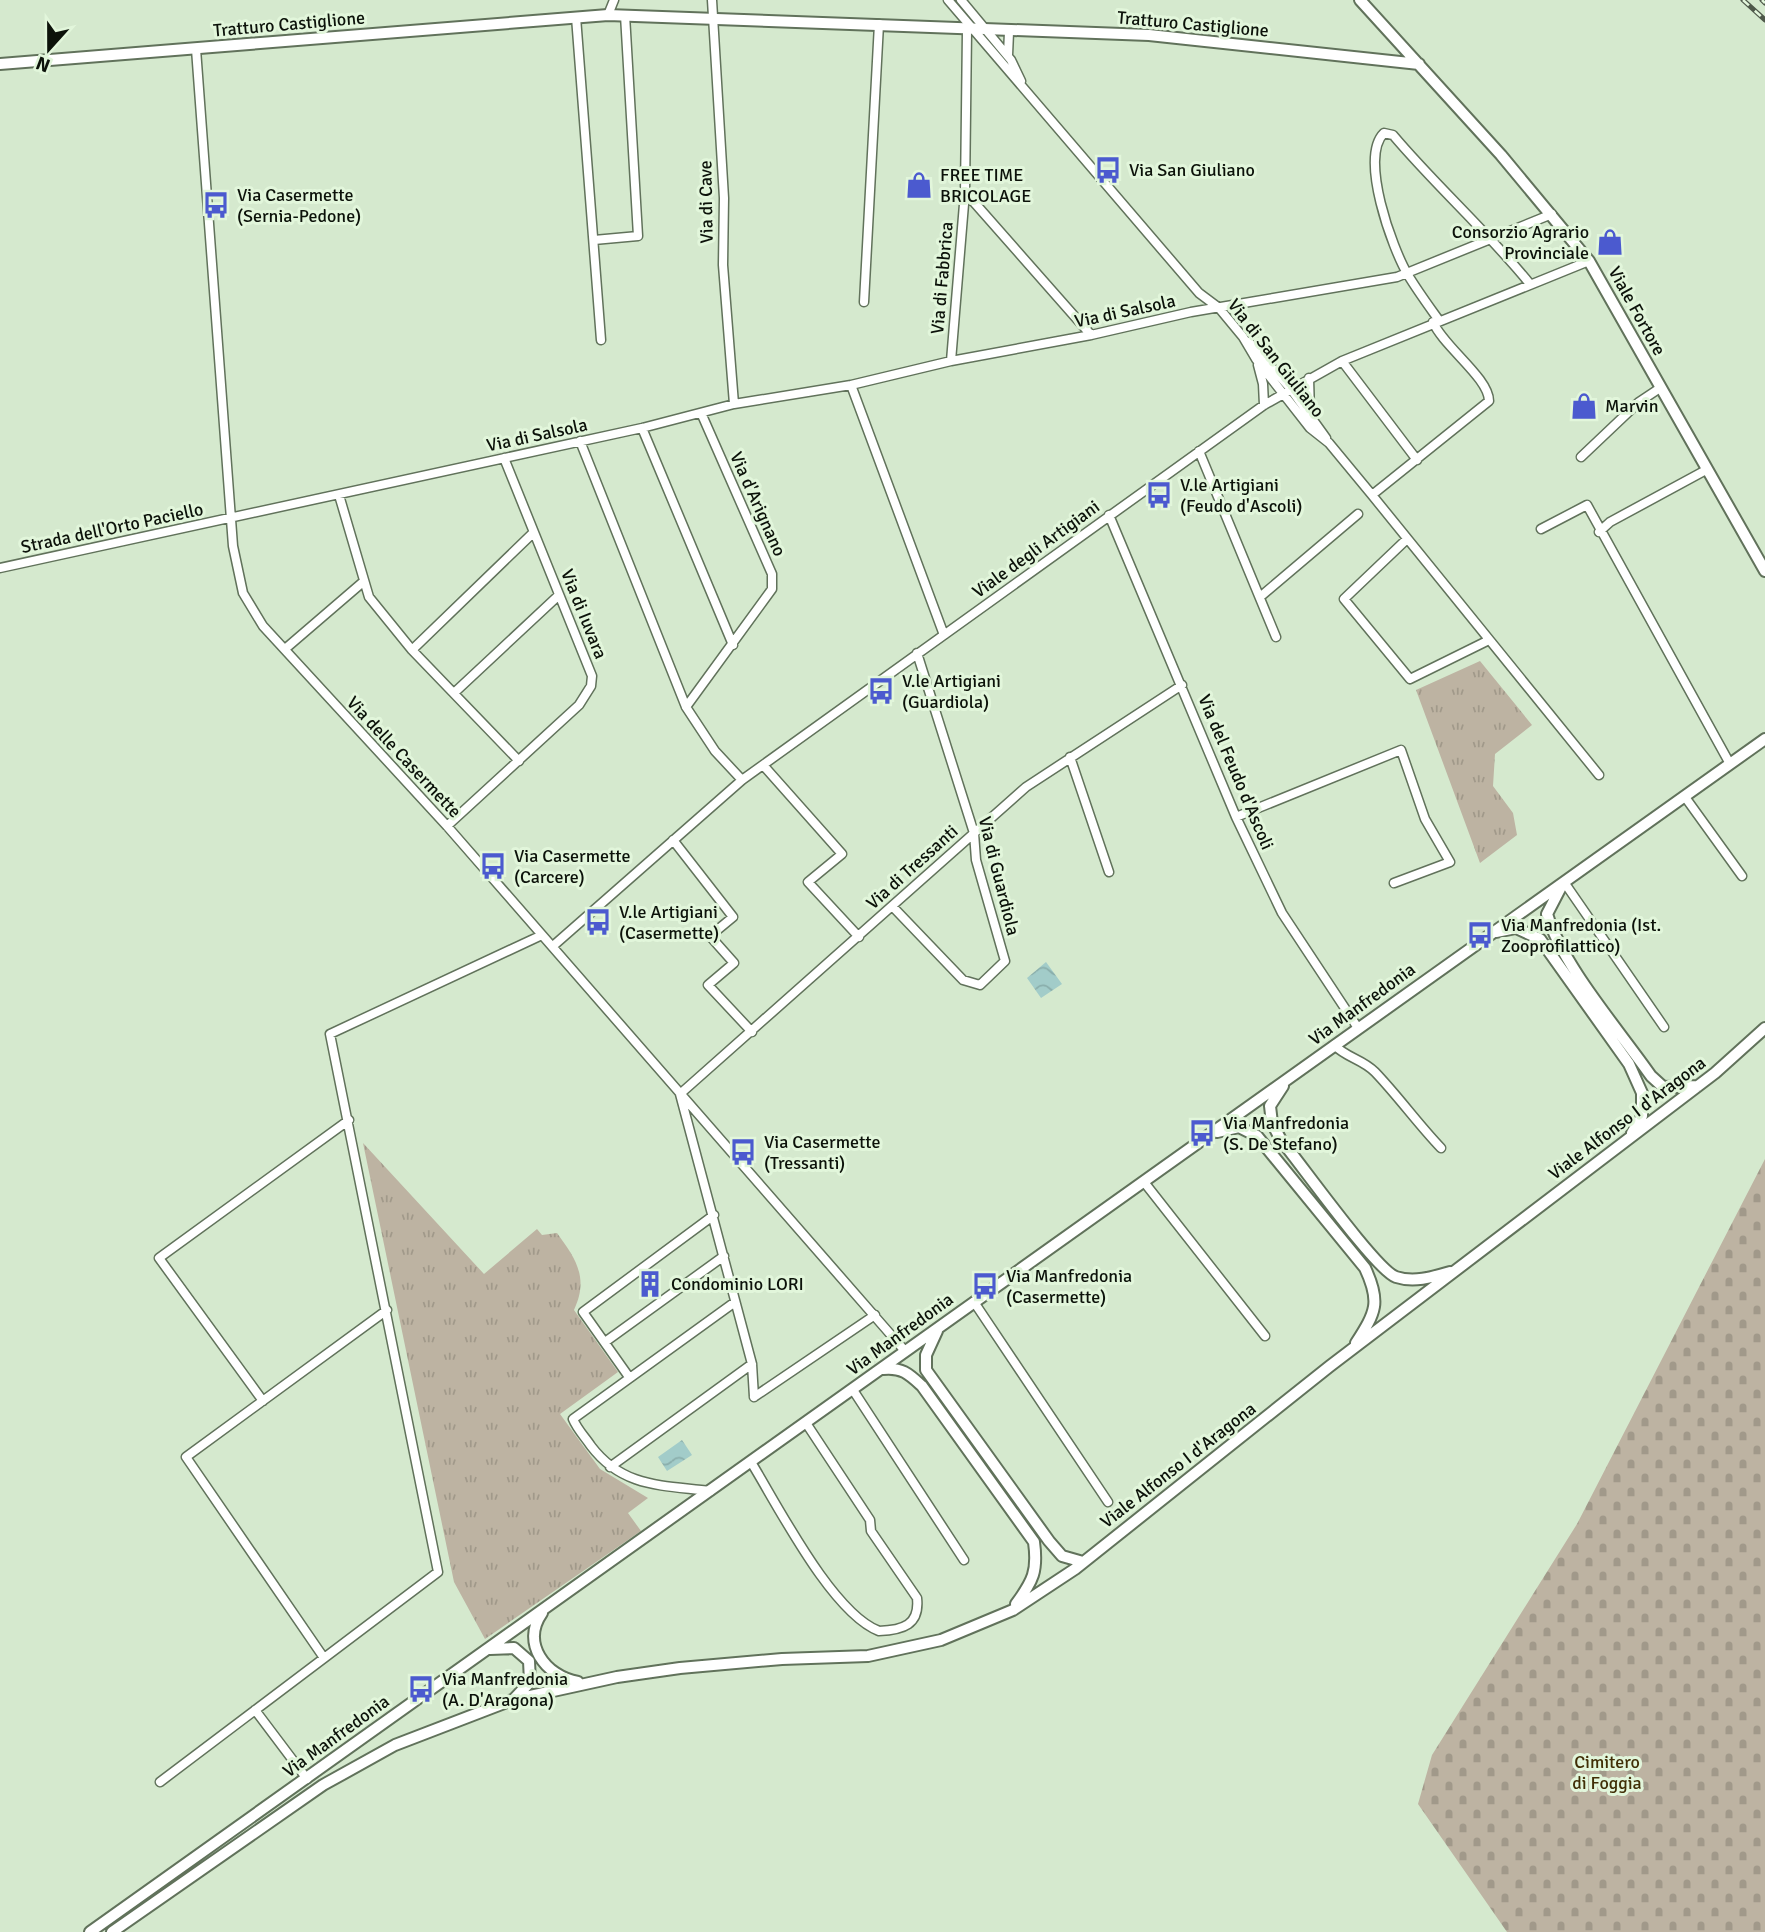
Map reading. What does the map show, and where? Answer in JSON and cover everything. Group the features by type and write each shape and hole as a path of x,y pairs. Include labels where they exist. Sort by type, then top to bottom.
{"main road":[{"name":"Viale Fortore","path":"1360,0 1552,214 1589,261 1765,570"},
{"name":"Tratturo Castiglione","path":"0,64 625,15 879,24 977,31 1149,35 1419,64"},
{"name":"Via Manfredonia","path":"90,1932 1765,739"},
{"path":"1564,882 1547,914 1553,933 1578,972 1651,1076 1663,1087 1698,1086"},
{"path":"1491,933 1516,929 1540,939 1629,1063 1642,1093 1642,1116 1629,1138"},
{"name":"Viale Alfonso I d'Aragona","path":"512,1700 587,1682 680,1668 868,1656 941,1640 1013,1610 1083,1562 1353,1348 1698,1086 1765,1028"},
{"path":"1292,1076 1270,1106 1272,1123 1281,1140 1371,1256 1394,1277 1413,1280 1457,1269"},
{"path":"1212,1133 1239,1127 1257,1136 1365,1268 1377,1292 1370,1321 1353,1348"},
{"path":"938,1328 926,1355 926,1370 1049,1541 1062,1556 1083,1562"},
{"path":"880,1370 897,1367 922,1386 1034,1542 1037,1565 1029,1586 1013,1610"},
{"path":"549,1605 535,1626 535,1649 554,1673 587,1682"},
{"path":"481,1653 510,1647 527,1658 531,1679 524,1691 512,1700"},
{"name":"Via Manfredonia","path":"113,1932 335,1778 404,1741 512,1700"}],"street":[{"path":"608,15 614,0"},
{"name":"Via di Cave","path":"712,0 724,198 723,265 734,404"},
{"name":"Via di San Giuliano","path":"948,0 1199,293 1219,308 1243,337 1256,359 1287,391 1310,428 1329,443 1598,775"},
{"path":"961,0 977,31 1007,55 1024,87"},
{"path":"950,29 957,10"},
{"path":"594,240 638,236 625,15"},
{"path":"576,17 601,340"},
{"path":"864,302 879,24"},
{"name":"Via di Fabbrica","path":"951,360 977,31"},
{"path":"1007,55 1009,32"},
{"name":"Via delle Casermette","path":"196,49 231,518 236,570 243,593 263,626 447,826 905,1350"},
{"path":"1372,495 1489,401 1486,389 1441,338 1436,321 1407,273 1384,213 1373,159 1377,140 1384,133 1392,135 1433,181 1492,238 1530,284"},
{"path":"965,192 1091,335"},
{"name":"Via di Salsola","path":"231,518 702,415 734,404 851,386 951,360 1407,273 1552,214"},
{"name":"Viale degli Artigiani","path":"553,946 742,780 1264,405 1342,361 1589,261"},
{"path":"1243,337 1264,355 1287,391 1310,413 1329,443"},
{"path":"1256,359 1264,384 1264,405"},
{"path":"1342,361 1418,460"},
{"path":"1309,378 1310,413"},
{"path":"851,386 944,635"},
{"path":"1581,457 1639,402 1660,388"},
{"name":"Via d'Arignano","path":"687,707 768,597 772,574 702,415"},
{"path":"642,428 733,645"},
{"path":"580,441 687,707 701,732 742,780"},
{"path":"1199,451 1276,637"},
{"name":"Via di Iuvara","path":"447,826 579,705 591,686 592,676 503,458"},
{"path":"1599,532 1611,522 1706,470"},
{"path":"339,495 369,597 412,650 519,761"},
{"path":"1541,529 1587,505 1599,532 1730,764"},
{"path":"1260,597 1358,514"},
{"name":"Via del Feudo d'Ascoli","path":"1110,515 1236,817 1282,913 1358,1028"},
{"name":"Strada dell'Orto Paciello","path":"0,568 231,518"},
{"path":"412,650 533,533"},
{"path":"1407,539 1343,599 1410,679 1487,641"},
{"path":"285,649 363,582"},
{"path":"454,693 559,595"},
{"name":"Via di Guardiola","path":"893,907 963,981 980,985 1005,961 975,860 974,833 917,653"},
{"name":"Via di Tressanti","path":"680,1094 1026,787 1182,685"},
{"path":"1236,817 1401,750 1425,819 1450,862 1394,883"},
{"path":"1070,757 1109,872"},
{"path":"763,765 842,854 808,882 859,937"},
{"path":"1685,797 1742,876"},
{"path":"673,841 733,917 710,936 734,963 708,985 752,1032"},
{"path":"1564,882 1664,1027"},
{"path":"160,1782 438,1572 330,1034 542,935"},
{"path":"1334,1045 1345,1056 1358,1058 1375,1071 1441,1149"},
{"path":"680,1094 752,1364 754,1396 874,1315"},
{"path":"262,1401 159,1258 349,1120"},
{"path":"1144,1182 1265,1336"},
{"path":"629,1377 583,1312 714,1215"},
{"path":"605,1342 724,1256"},
{"path":"710,1491 635,1482 610,1467 573,1419 735,1302"},
{"path":"974,1302 1108,1502"},
{"path":"324,1658 186,1457 387,1310"},
{"path":"610,1467 752,1364"},
{"path":"853,1390 964,1560"},
{"path":"751,1462 807,1554 849,1609 880,1631 905,1628 914,1621 918,1610 916,1598 871,1531 870,1520 806,1423"},
{"path":"255,1710 307,1779"}],"green space":[{"path":"1480,661 1532,725 1495,754 1493,786 1513,813 1517,835 1480,863 1416,690"},
{"path":"363,1143 484,1274 537,1229 542,1235 557,1233 575,1260 580,1278 574,1310 618,1372 560,1414 600,1469 648,1498 628,1513 641,1531 485,1639 454,1582"},
{"name":"Cimitero di Foggia","path":"1765,1159 1765,1932 1507,1932 1418,1804 1432,1755 1577,1524"}],"water":[{"path":"1046,962 1062,984 1041,998 1027,978"},
{"path":"682,1440 692,1455 667,1471 658,1457"}],"railway":[{"path":"1743,0 1765,20"},
{"path":"1762,0 1765,3"}],"place":[{"name":"Via San Giuliano","path":"1108,170"},
{"name":"FREE TIME BRICOLAGE","path":"919,185"},
{"name":"Via Casermette (Sernia-Pedone)","path":"216,205"},
{"name":"Consorzio Agrario Provinciale","path":"1610,242"},
{"name":"Marvin","path":"1584,406"},
{"name":"V.le Artigiani (Feudo d'Ascoli)","path":"1159,495"},
{"name":"V.le Artigiani (Guardiola)","path":"881,691"},
{"name":"Via Casermette (Carcere)","path":"493,866"},
{"name":"V.le Artigiani (Casermette)","path":"598,922"},
{"name":"Via Manfredonia (Ist. Zooprofilattico)","path":"1480,935"},
{"name":"Via Manfredonia (S. De Stefano)","path":"1202,1133"},
{"name":"Via Casermette (Tressanti)","path":"743,1152"},
{"name":"Condominio LORI","path":"650,1284"},
{"name":"Via Manfredonia (Casermette)","path":"985,1286"},
{"name":"Via Manfredonia (A. D'Aragona)","path":"421,1689"}]}
